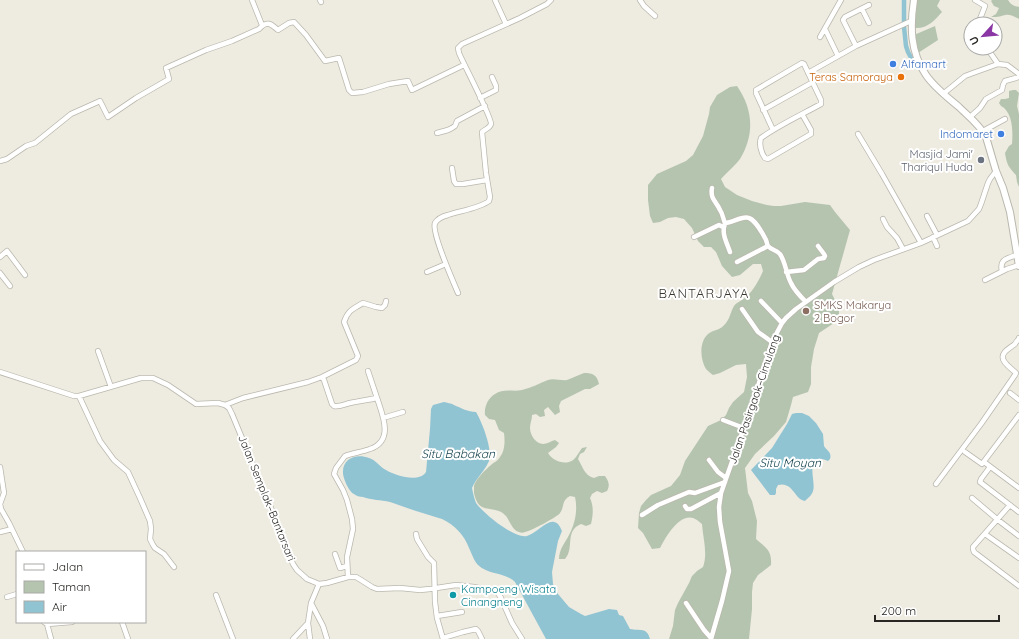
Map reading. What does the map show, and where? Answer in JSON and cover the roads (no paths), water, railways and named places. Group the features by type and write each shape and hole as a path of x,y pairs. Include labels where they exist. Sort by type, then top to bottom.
{"main road":[{"path":"914,0 909,22 917,58 925,74 944,94 970,117 983,132 989,143 993,175 1003,188 1010,212 1019,266"}],"street":[{"path":"252,0 262,25"},
{"path":"495,0 506,24"},
{"path":"458,293 439,247 435,223 447,215 480,206 490,201 482,132 490,127 491,122 485,106 464,65 458,48 460,45 520,18 547,4 551,0"},
{"path":"640,0 655,16"},
{"path":"820,38 842,0"},
{"path":"975,0 984,6 981,16"},
{"path":"856,46 843,20 845,17 869,5"},
{"path":"862,9 869,23"},
{"path":"0,161 7,159 26,146 35,143 71,114 100,101 108,117 136,98 169,79 166,68 259,29 262,25 267,23 273,25 278,30 289,23 294,22 306,35 324,61 339,58 349,90 352,93 363,92 389,84 408,81 412,90 464,65"},
{"path":"808,73 856,46 909,22"},
{"path":"826,31 838,56"},
{"path":"992,56 998,64"},
{"path":"773,130 755,92 801,64 804,64 822,103 802,114 773,130 762,137 760,139 761,152 765,158 768,158 811,134 811,130 802,114"},
{"path":"944,94 965,76 998,64 1007,64 1019,74"},
{"path":"480,98 496,90 492,77"},
{"path":"970,117 980,108 986,99 1002,90 1005,81 1019,77"},
{"path":"764,110 813,82"},
{"path":"437,133 452,128 455,126 457,121 485,106"},
{"path":"983,132 1005,119"},
{"path":"858,134 921,243"},
{"path":"452,168 454,181 456,184 487,180"},
{"name":"Jalan Pasirgaok–Cimulang","path":"711,639 729,571 720,522 719,507 722,493 725,480 744,428 772,342 782,323 796,309 834,282 859,267 902,249 921,243 972,218 981,204 993,175"},
{"path":"712,188 712,197 720,209 724,220 724,232 730,252"},
{"path":"927,216 935,236 937,246"},
{"path":"694,237 719,225 742,218 749,218 756,224 768,246 778,251 785,264 786,272 791,284 806,302"},
{"path":"883,219 887,227 897,238 902,249"},
{"path":"737,262 768,246"},
{"path":"786,272 804,270 818,259 824,258 825,256 818,246"},
{"path":"0,257 7,251 26,275"},
{"path":"1002,271 1002,263 1006,259 1017,255"},
{"path":"427,272 446,264"},
{"path":"985,280 1002,271 1019,266"},
{"path":"0,273 10,286"},
{"path":"0,372 79,396 141,378 153,378 168,385 196,404 225,405 243,398 297,385 322,377 354,362 358,356 344,322 347,315 352,310 364,303 382,308 386,301"},
{"path":"761,301 782,323"},
{"path":"742,309 758,332 772,342"},
{"path":"936,484 1015,375 1016,373 1004,362 1003,355 1019,338"},
{"path":"98,351 111,387"},
{"path":"348,577 347,557 353,525 344,490 335,477 335,471 345,456 368,450 379,444 385,432 383,418 368,371"},
{"path":"322,377 334,406 377,398"},
{"path":"1010,393 1019,400"},
{"path":"79,396 100,441 114,460 128,472 130,476 150,521 150,539 153,545 157,550 164,554 174,567"},
{"name":"Jalan Semplak–Bantarsari","path":"225,405 229,408 235,421 293,564 307,579 319,584"},
{"path":"383,418 403,412"},
{"path":"965,452 982,464 1019,416"},
{"path":"723,420 744,428"},
{"path":"1014,422 1019,425"},
{"path":"642,515 658,505 689,492 695,493 725,480 709,460"},
{"path":"984,462 1019,488"},
{"path":"0,467 4,493 0,507 23,551"},
{"path":"990,467 980,482 1019,512"},
{"path":"685,506 687,509 691,509 722,493"},
{"path":"972,498 1019,536"},
{"path":"1010,505 973,546 973,549 974,552 1019,586"},
{"path":"0,532 12,529"},
{"path":"416,534 417,539 428,557 434,563 435,602 443,639 476,629 482,639"},
{"path":"985,534 1019,558"},
{"path":"336,554 340,568 347,566"},
{"path":"310,639 308,623 311,602 319,584 348,577 356,577 377,589 400,588 420,590 447,586 464,586 496,592 502,598 512,623 522,639"},
{"path":"7,597 16,594"},
{"path":"216,595 233,639"},
{"path":"311,602 323,626 327,639"},
{"path":"686,603 711,639"},
{"path":"437,616 462,612"},
{"path":"46,623 51,639"},
{"path":"122,623 128,639"},
{"path":"293,639 308,623"}],"water":[{"name":"Situ Babakan","path":"444,402 467,411 476,412 486,436 490,456 489,461 472,488 476,503 492,519 507,530 521,536 530,535 548,523 557,523 562,531 558,541 552,572 553,584 558,594 569,607 585,616 609,609 617,610 619,615 623,616 630,629 645,631 649,635 650,639 546,639 515,582 478,565 467,543 451,524 442,519 390,502 358,496 350,491 344,478 343,468 348,460 355,457 360,456 371,459 386,470 401,476 413,478 423,475 426,472 431,409 433,405"},
{"name":"Situ Moyan","path":"802,413 809,416 816,423 823,434 824,446 830,455 830,459 828,461 819,459 813,464 812,473 814,488 811,495 805,501 801,500 790,488 783,484 778,485 775,495 770,495 751,470 772,448 792,414"}],"waterway":[{"path":"904,0 906,46 916,67"}],"place":[{"name":"Alfamart","path":"893,64"},
{"name":"Teras Samoraya","path":"901,77"},
{"name":"Indomaret","path":"1001,134"},
{"name":"Masjid Jami' Thariqul Huda","path":"981,160"},
{"name":"SMKS Makarya 2 Bogor","path":"806,311"},
{"name":"Kampoeng Wisata Cinangneng","path":"453,595"}],"district":[{"name":"BANTARJAYA","path":"704,293"}]}
